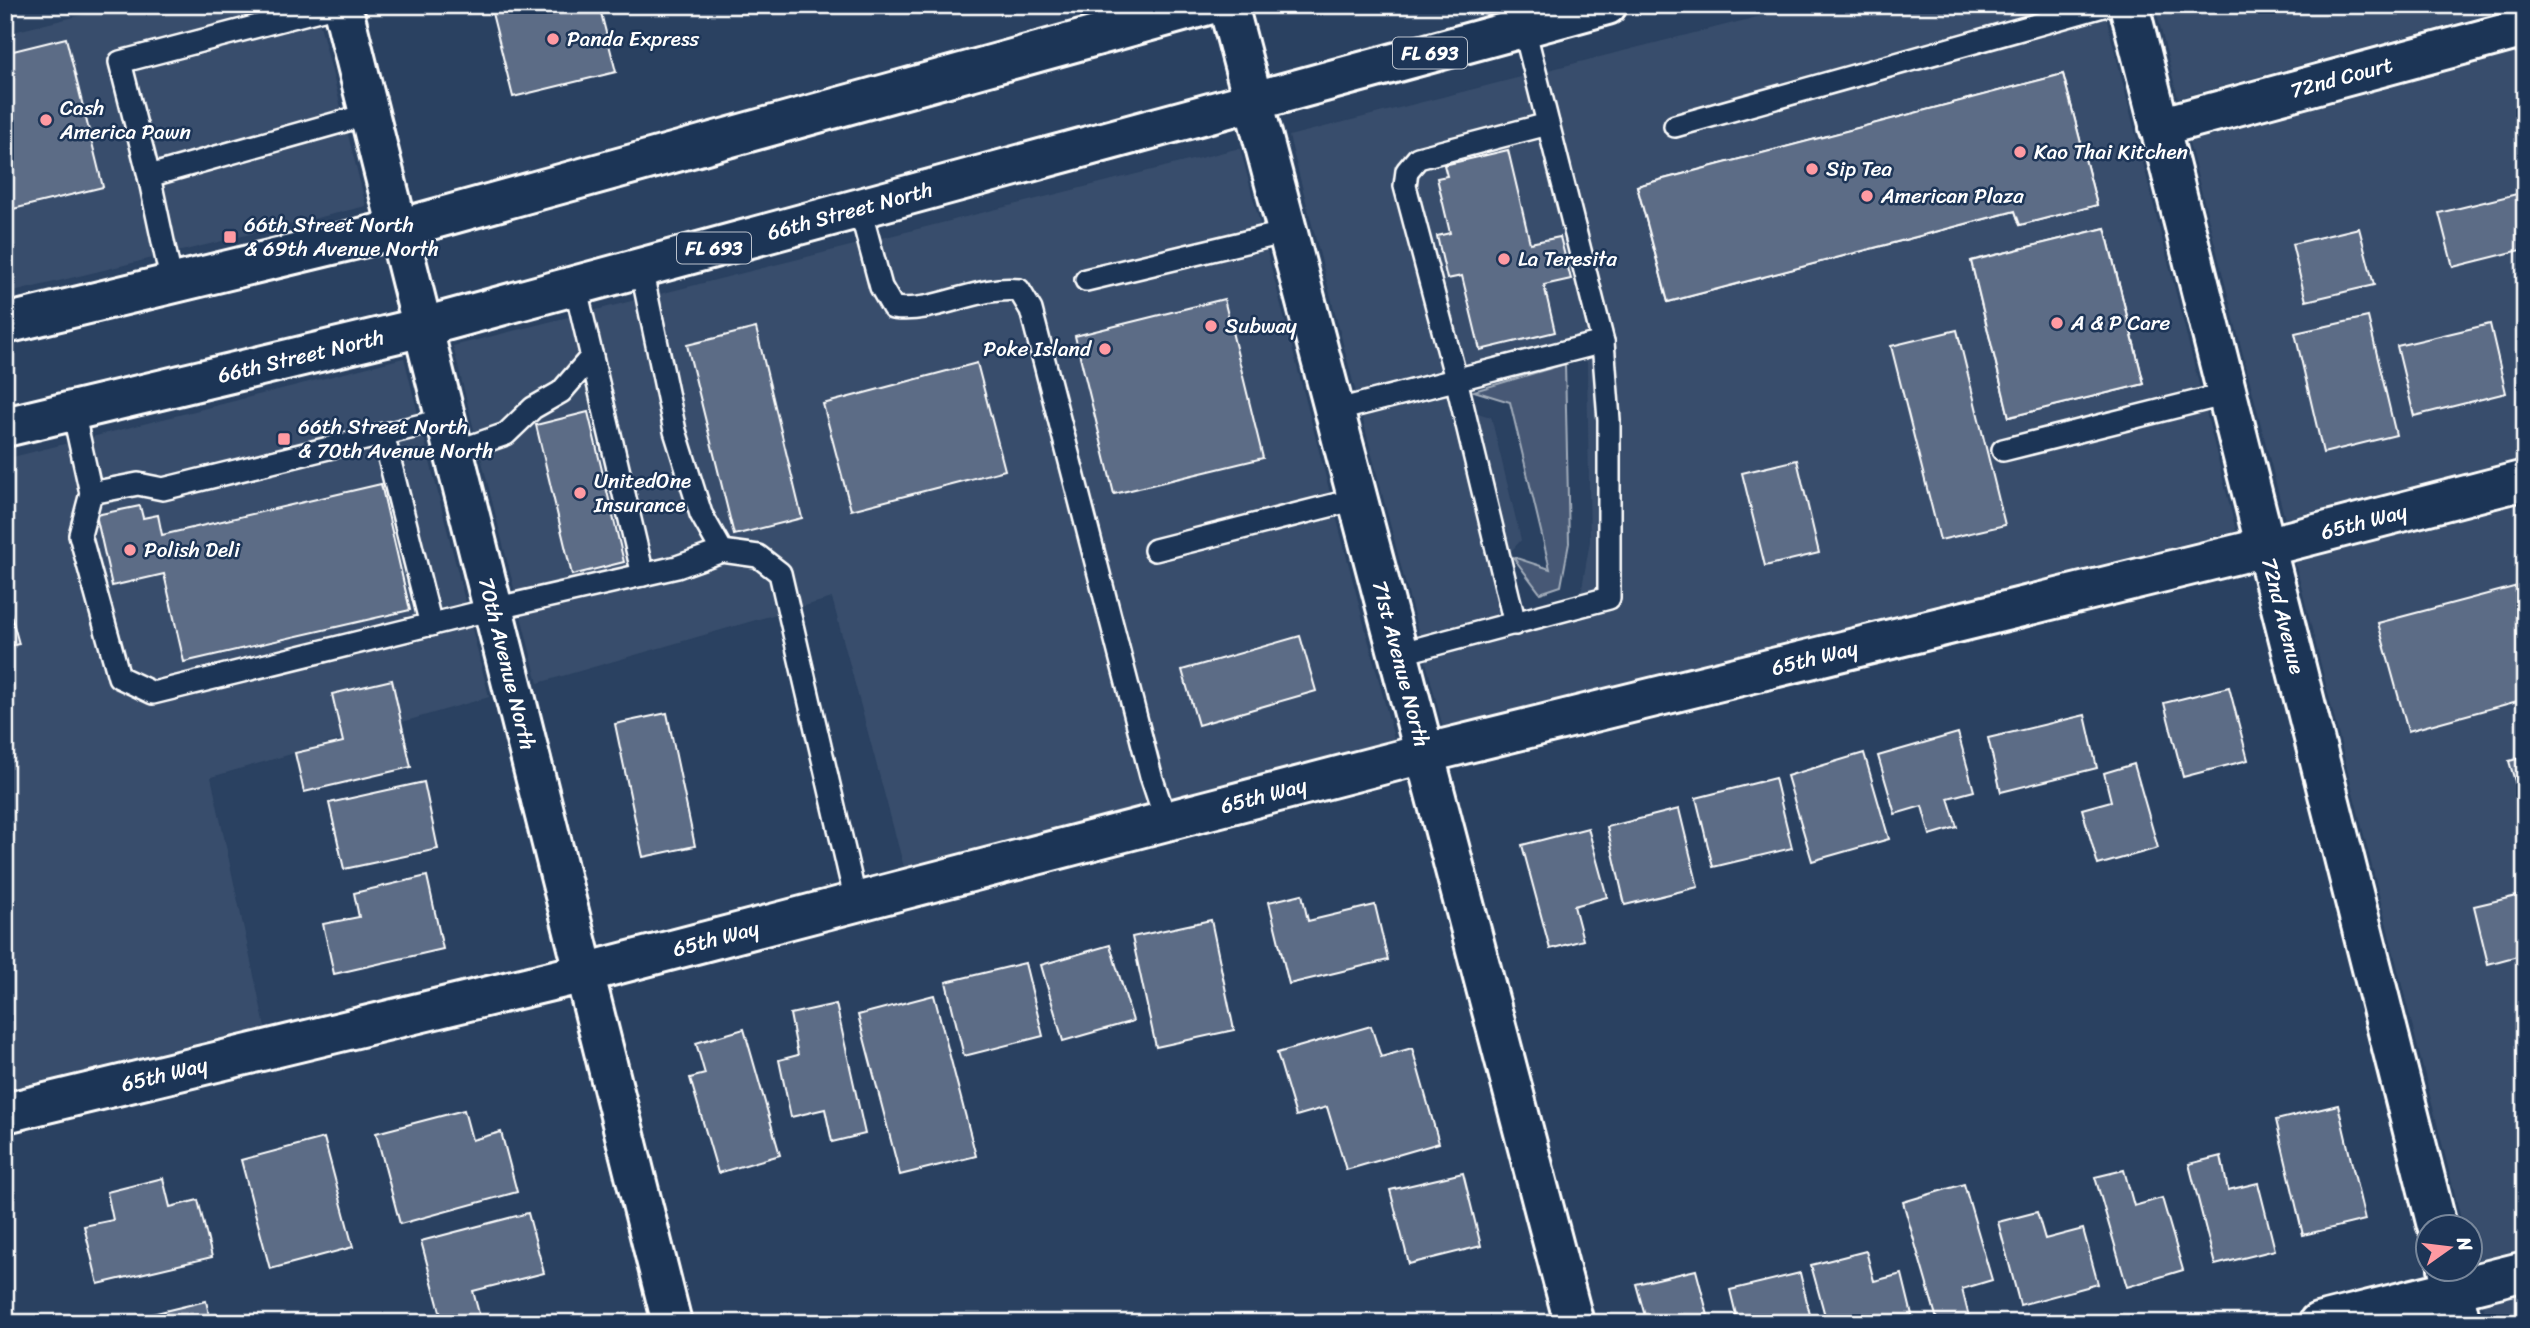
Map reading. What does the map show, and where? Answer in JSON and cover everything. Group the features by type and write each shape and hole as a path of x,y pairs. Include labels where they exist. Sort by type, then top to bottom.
{"street":[{"name":"70th Avenue North","path":"340,5 672,1323"},
{"path":"5,324 398,229 1208,5"},
{"name":"71st Avenue North","path":"1228,5 1574,1323"},
{"name":"66th Street North","path":"5,427 423,327 1607,5"},
{"name":"72nd Avenue","path":"2129,5 2433,1212"},
{"name":"72nd Court","path":"2159,127 2525,28"},
{"name":"65th Way","path":"5,1113 584,973 1423,754 2266,547 2525,480"},
{"path":"2318,1323 2454,1293 2525,1271"}],"lane":[{"path":"172,284 149,176 120,62 340,5"},
{"path":"1675,126 2107,5"},
{"path":"1398,654 1609,598 1609,420 1603,342 1524,28"},
{"path":"149,176 369,114"},
{"path":"1515,624 1456,379 1405,186 1407,172 1418,158 1548,124"},
{"path":"860,209 881,287 893,308 912,311 999,288 1019,290 1031,310 1151,776 1166,821"},
{"path":"1086,281 1287,232"},
{"path":"641,268 675,431 701,514 722,551"},
{"path":"575,285 643,575"},
{"path":"1334,411 1603,342"},
{"path":"91,493 138,484 163,489 383,434 506,434 533,408 561,392 592,356"},
{"path":"2003,450 2227,394"},
{"path":"73,411 91,493 80,535 119,677 153,693 493,609 677,567 722,551 758,556 779,573 856,902"},
{"path":"383,434 431,625"},
{"path":"1155,550 1357,499"}],"shaded area":[{"path":"123,5 315,5 366,206 5,294 5,34"},
{"path":"1805,5 2103,5 2236,531 1443,727 1289,136","holes":["1560,345 1587,362 1590,541 1582,588 1567,605 1546,611 1522,605 1496,568 1521,540 1491,417 1466,410 1469,373"]},
{"path":"2155,5 2523,5 2178,98"},
{"path":"2525,51 2525,457 2285,519 2189,142"},
{"path":"1240,148 1394,739 904,867 832,598 538,683 453,346"},
{"path":"404,358 489,697 211,777 265,1027 5,1090 5,459"},
{"path":"1565,364 1569,543 1561,586 1540,593 1513,557 1550,569 1510,402 1474,391"},
{"path":"2525,503 2525,1248 2484,1258 2484,1212 2459,1212 2295,562"},
{"path":"2525,1294 2525,1323 2487,1323 2483,1304"}],"building":[{"name":"Panda Express","path":"490,5 599,5 616,72 513,97"},
{"path":"2246,5 2284,5 2248,14"},
{"name":"Cash America Pawn","path":"66,38 103,187 5,211 5,53"},
{"name":"American Plaza","path":"2063,74 2097,205 2020,225 2015,211 1668,302 1637,186"},
{"name":"American Plaza","path":"2063,74 2097,205 2020,225 2015,211 1668,302 1637,186"},
{"name":"La Teresita","path":"1508,150 1530,243 1560,237 1571,279 1544,285 1555,332 1480,350 1462,276 1447,279 1437,236 1450,233 1437,178 1447,176 1444,165"},
{"path":"2525,192 2525,249 2453,267 2439,213"},
{"name":"American Plaza","path":"2105,228 2144,384 2009,417 1971,261"},
{"name":"American Plaza","path":"2105,228 2144,384 2009,417 1971,261"},
{"path":"2359,228 2374,285 2306,301 2292,244"},
{"path":"1224,299 1263,458 1114,494 1075,336"},
{"path":"2368,317 2396,435 2323,453 2295,333"},
{"path":"2490,324 2506,393 2414,416 2397,346"},
{"path":"756,328 802,518 734,535 687,345"},
{"path":"1957,330 2005,525 1940,540 1891,346"},
{"path":"977,363 1005,470 851,510 823,404"},
{"name":"UnitedOne Insurance","path":"588,412 624,562 572,575 536,425"},
{"path":"1797,460 1819,553 1765,566 1742,473"},
{"path":"381,484 410,610 184,662 164,574 112,586 96,515 140,506 143,518 158,515 162,535"},
{"path":"2525,584 2525,699 2408,731 2378,623"},
{"path":"5,593 19,644 5,647"},
{"path":"1300,636 1316,691 1198,725 1182,670"},
{"path":"392,680 411,767 304,792 295,753 343,742 332,694"},
{"path":"2229,687 2248,760 2183,777 2164,703"},
{"path":"667,713 695,846 643,857 615,724"},
{"path":"2085,715 2097,768 2001,792 1988,738"},
{"path":"1958,733 1974,791 1948,798 1957,827 1930,835 1922,806 1895,814 1878,756"},
{"path":"1864,753 1889,839 1812,861 1787,776"},
{"path":"2525,757 2525,815 2509,761"},
{"path":"2134,764 2158,848 2098,865 2082,809 2111,801 2104,773"},
{"path":"1775,778 1792,848 1713,867 1696,798"},
{"path":"424,782 438,849 344,869 329,803"},
{"path":"1679,809 1698,887 1625,905 1607,827"},
{"path":"1588,828 1607,897 1574,906 1583,940 1550,949 1522,845"},
{"path":"427,876 443,949 334,974 323,924 359,917 354,893"},
{"path":"1302,894 1308,921 1375,905 1388,960 1289,984 1269,902"},
{"path":"2525,894 2525,954 2488,964 2474,906"},
{"path":"1211,920 1234,1030 1156,1047 1132,937"},
{"path":"1110,945 1133,1021 1063,1041 1041,965"},
{"path":"1025,963 1043,1036 964,1056 946,982"},
{"path":"934,995 976,1156 900,1175 858,1015"},
{"path":"836,1004 865,1134 832,1142 825,1109 791,1117 779,1060 798,1055 790,1014"},
{"path":"1371,1026 1381,1057 1412,1048 1439,1143 1346,1170 1327,1107 1296,1116 1277,1053"},
{"path":"744,1029 780,1155 718,1173 690,1078 705,1074 696,1043"},
{"path":"2525,1066 2525,1101 2518,1067"},
{"path":"2338,1105 2365,1220 2303,1235 2276,1120"},
{"path":"464,1110 472,1140 501,1132 517,1192 400,1224 376,1133"},
{"path":"324,1138 353,1247 270,1269 241,1160"},
{"path":"2221,1156 2228,1190 2258,1183 2275,1250 2215,1265 2189,1164"},
{"path":"2124,1170 2134,1206 2162,1198 2183,1270 2127,1287 2095,1177"},
{"path":"1463,1173 1481,1246 1409,1264 1390,1190"},
{"path":"163,1178 170,1207 198,1200 212,1257 98,1284 84,1226 113,1220 107,1192"},
{"path":"1964,1184 1992,1280 1962,1289 1970,1321 1938,1323 1903,1202"},
{"path":"2037,1212 2045,1239 2083,1229 2098,1284 2020,1305 1998,1222"},
{"path":"528,1213 544,1273 473,1291 481,1321 443,1323 421,1241"},
{"path":"1866,1251 1874,1281 1902,1274 1914,1323 1827,1323 1811,1265"},
{"path":"1696,1270 1710,1323 1647,1323 1636,1284"},
{"path":"1800,1273 1812,1323 1738,1323 1730,1290"},
{"path":"206,1301 211,1323 119,1322"}],"place":[{"name":"Panda Express","path":"553,39"},
{"name":"Cash America Pawn","path":"46,120"},
{"name":"Kao Thai Kitchen","path":"2020,152"},
{"name":"Sip Tea","path":"1812,169"},
{"name":"American Plaza","path":"1867,196"},
{"name":"66th Street North & 69th Avenue North","path":"230,237"},
{"name":"La Teresita","path":"1504,259"},
{"name":"A & P Care","path":"2057,323"},
{"name":"Subway","path":"1211,326"},
{"name":"Poke Island","path":"1105,349"},
{"name":"66th Street North & 70th Avenue North","path":"284,439"},
{"name":"UnitedOne Insurance","path":"580,493"},
{"name":"Polish Deli","path":"130,550"}]}
